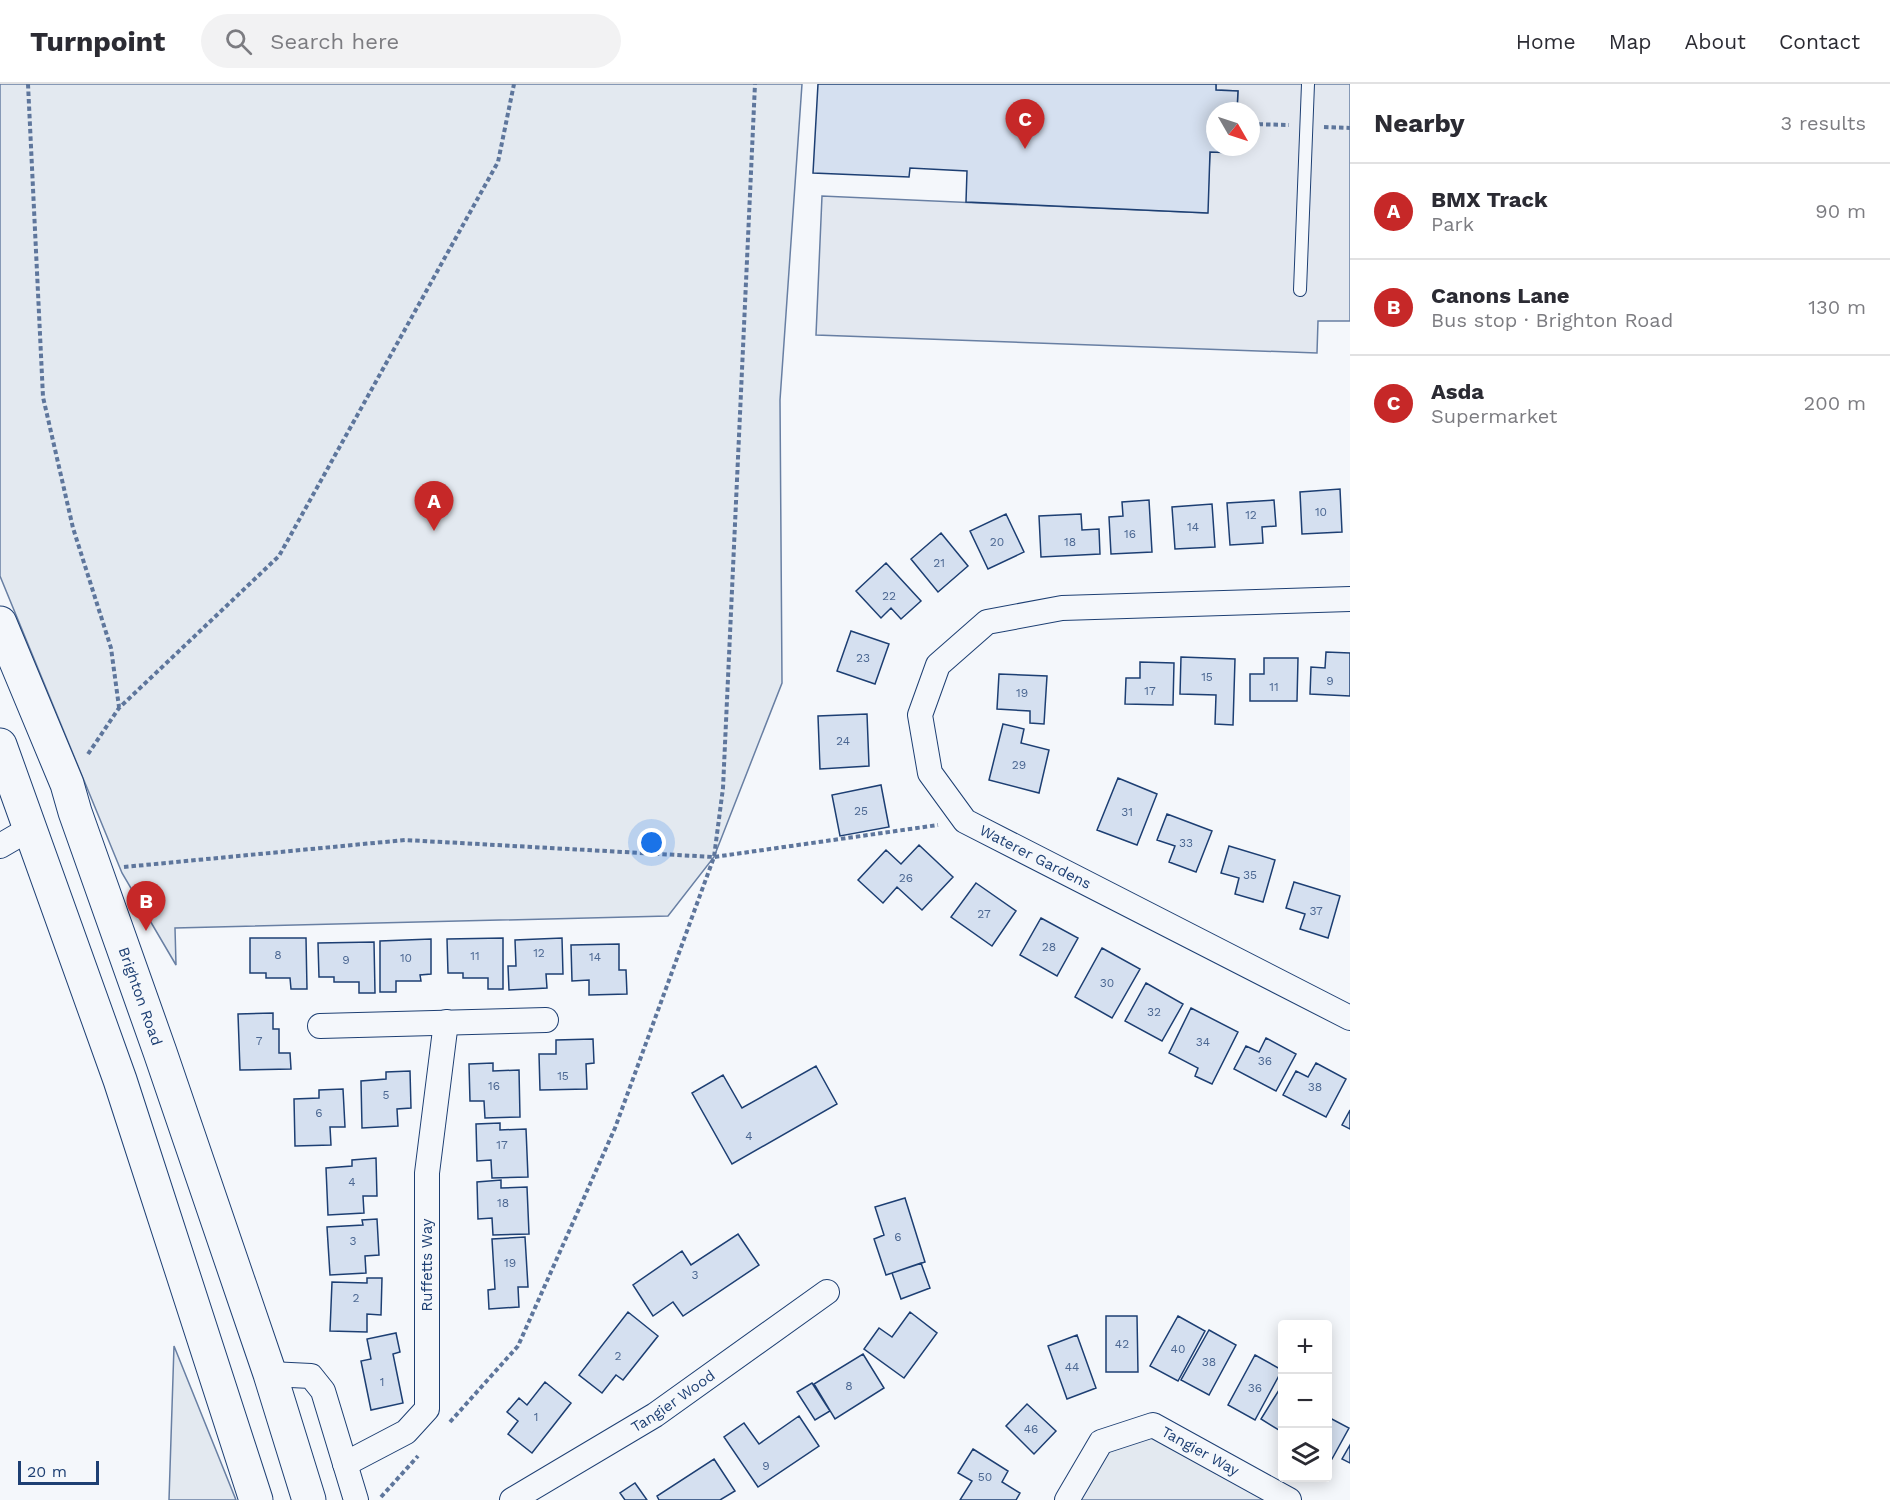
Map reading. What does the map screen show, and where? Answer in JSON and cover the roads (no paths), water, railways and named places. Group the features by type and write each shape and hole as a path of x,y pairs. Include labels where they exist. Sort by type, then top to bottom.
{"highway":[{"name":"Brighton Road","path":"0,623 71,798 270,1374 309,1500"},
{"path":"0,745 32,828 120,1080 256,1500"},
{"path":"32,828 71,798"}],"street":[{"name":"Waterer Gardens","path":"1350,599 1062,608 987,622 938,664 920,715 930,773 965,821 1350,1018"},
{"path":"0,846 32,828"},
{"path":"320,1026 546,1020"},
{"name":"Ruffetts Way","path":"345,1464 406,1432 427,1408 427,1173 446,1022"},
{"name":"Tangier Wood","path":"512,1500 655,1415 827,1292"},
{"path":"270,1374 311,1376 323,1391 356,1500"},
{"name":"Tangier Way","path":"1067,1500 1101,1443 1153,1425 1289,1500"}],"lane":[{"path":"1300,290 1308,84"}],"place":[{"name":"Asda","path":"1025,149"},
{"name":"BMX Track","path":"434,531"},
{"name":"Canons Lane","path":"146,931"}]}
